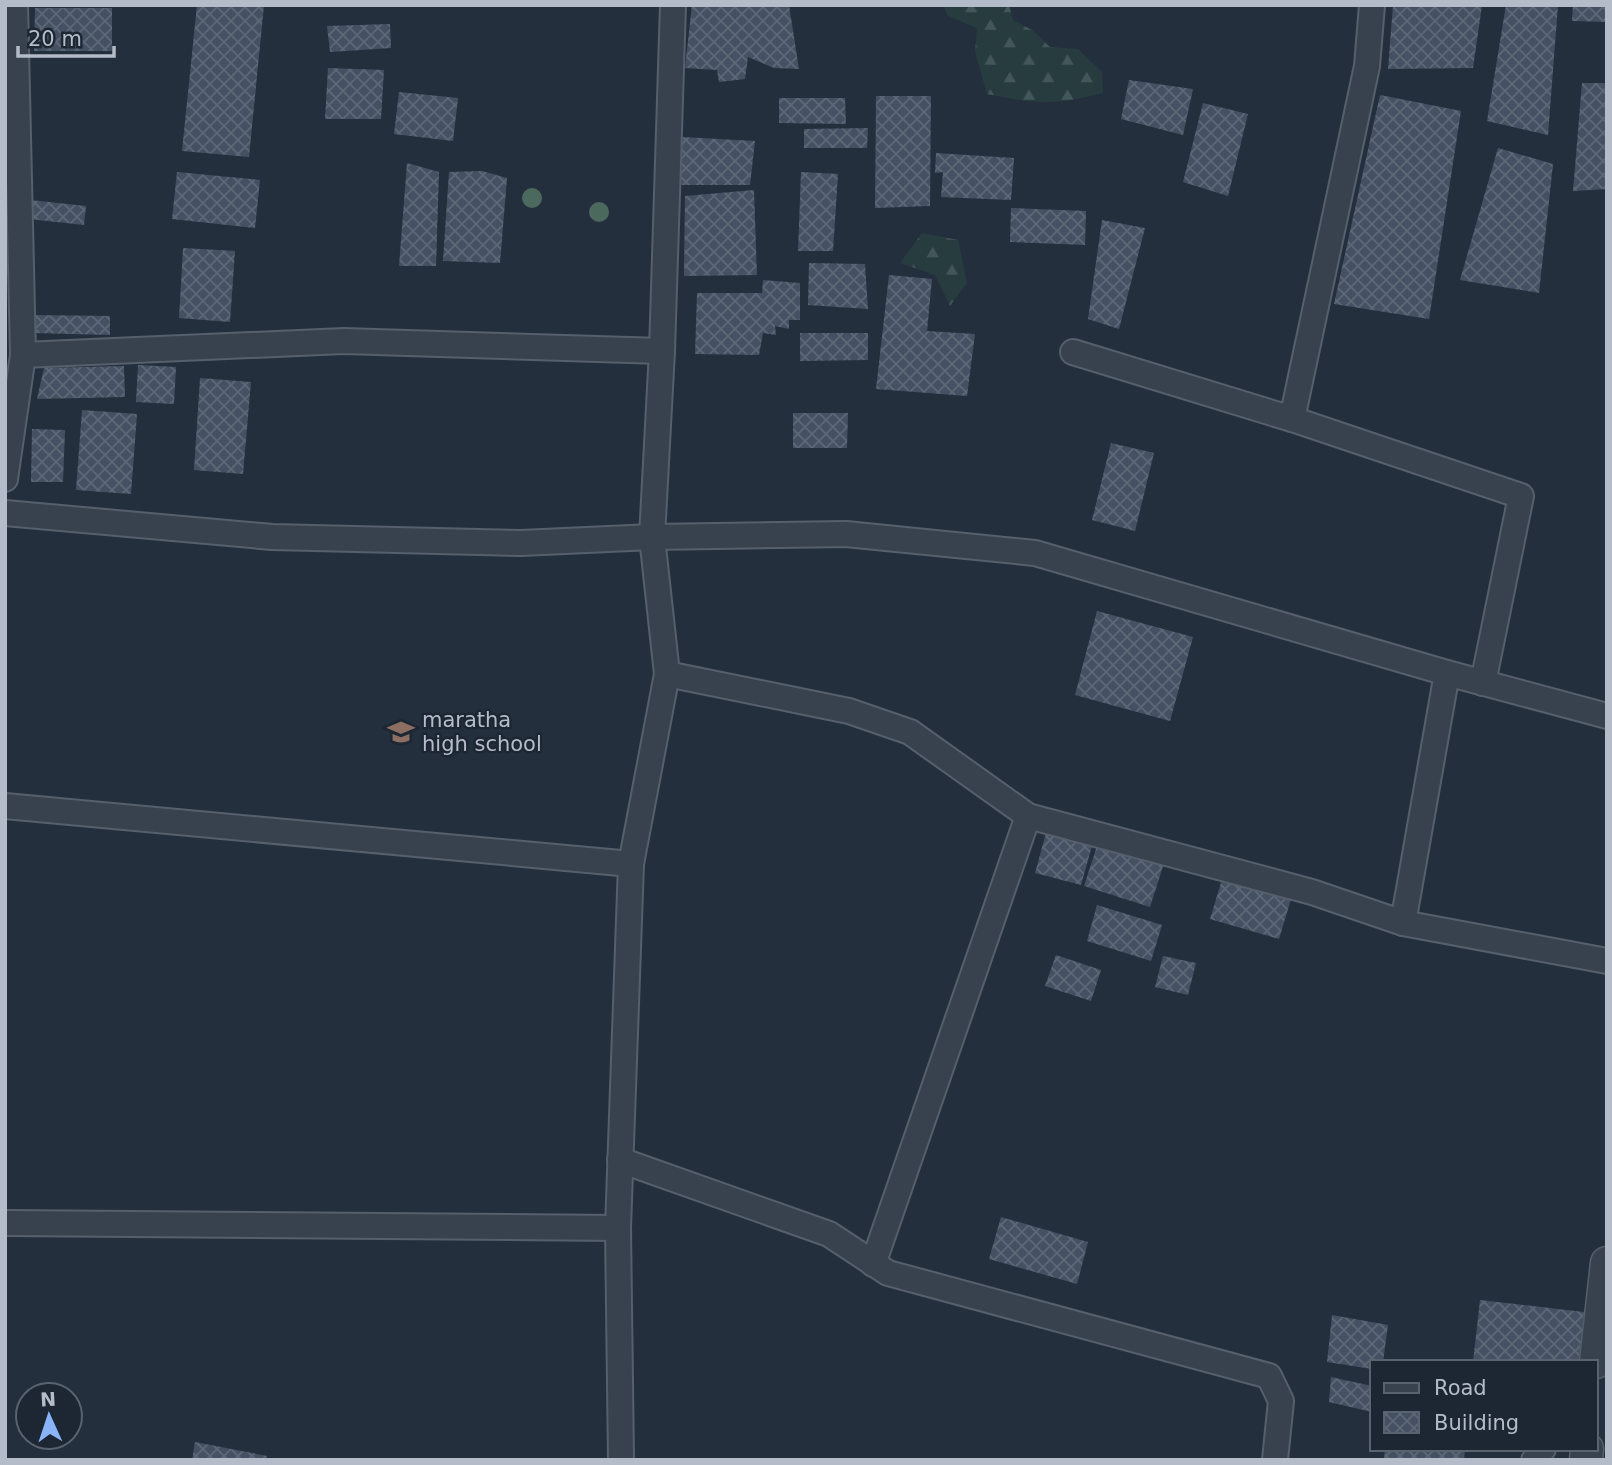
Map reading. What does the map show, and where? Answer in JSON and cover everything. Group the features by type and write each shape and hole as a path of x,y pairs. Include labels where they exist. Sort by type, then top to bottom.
{"street":[{"path":"5,479 23,355 12,180 15,5"},
{"path":"621,1460 618,1227 631,864 667,674 652,537 662,351 673,5"},
{"path":"1292,419 1367,66 1372,5"},
{"path":"23,355 344,341 662,351"},
{"path":"1073,352 1292,419 1521,496 1483,683"},
{"path":"5,513 272,537 521,543 652,537 846,534 1035,552 1447,673 1607,716"},
{"path":"1403,923 1447,673"},
{"path":"667,674 849,711 910,732 1028,816 1312,892 1403,923 1607,961"},
{"path":"5,806 631,864"},
{"path":"873,1264 1028,816"},
{"path":"620,1160 829,1234 888,1273 1269,1376 1281,1401 1275,1460"},
{"path":"5,1223 618,1227"},
{"path":"1596,1360 1607,1263"}],"green space":[{"path":"943,5 1009,5 1013,20 1032,30 1050,47 1078,49 1102,72 1103,93 1058,102 1019,100 987,94 975,51 977,28 948,16"},
{"path":"922,233 958,240 967,283 950,306 935,275 900,263"}],"building":[{"path":"197,5 264,5 249,157 182,151"},
{"path":"692,5 789,5 799,69 774,68 748,57 745,79 719,82 717,70 685,68"},
{"path":"1393,5 1482,5 1473,68 1388,69"},
{"path":"1506,5 1558,5 1548,135 1487,121"},
{"path":"1573,5 1607,5 1607,22 1572,21"},
{"path":"35,8 112,8 112,51 34,51"},
{"path":"390,24 391,48 330,52 327,26"},
{"path":"328,68 384,70 381,119 325,119"},
{"path":"1129,80 1193,89 1183,135 1121,119"},
{"path":"1582,83 1607,83 1607,189 1573,191"},
{"path":"399,92 458,98 453,141 394,134"},
{"path":"1380,95 1461,111 1429,319 1334,304"},
{"path":"876,96 931,96 930,206 875,208"},
{"path":"779,98 845,98 846,124 779,123"},
{"path":"1203,103 1248,114 1228,196 1183,182"},
{"path":"868,128 867,148 804,148 804,129"},
{"path":"682,137 755,141 750,185 680,185"},
{"path":"1498,148 1553,164 1539,293 1460,280"},
{"path":"936,153 1014,158 1011,200 941,197 943,172 935,173"},
{"path":"407,163 439,172 436,266 399,266"},
{"path":"482,171 507,178 500,263 443,261 449,172"},
{"path":"177,172 260,180 255,228 172,219"},
{"path":"801,172 838,174 833,251 798,251"},
{"path":"754,190 757,275 684,276 685,196"},
{"path":"30,200 86,206 84,225 29,219"},
{"path":"1011,208 1086,211 1085,245 1010,242"},
{"path":"1102,220 1145,228 1119,329 1088,319"},
{"path":"183,248 235,251 230,322 179,318"},
{"path":"809,263 865,264 868,309 808,305"},
{"path":"889,275 932,279 927,331 975,334 967,396 876,389"},
{"path":"763,280 800,283 800,320 789,320 789,329 775,326 776,335 763,333 759,355 695,354 697,293 762,293"},
{"path":"35,315 110,316 110,335 34,333"},
{"path":"800,333 868,333 868,360 800,361"},
{"path":"138,365 176,367 174,404 136,402"},
{"path":"124,366 125,397 37,399 44,368"},
{"path":"200,378 251,382 243,474 194,470"},
{"path":"82,410 137,414 131,494 76,490"},
{"path":"793,413 848,413 847,448 793,448"},
{"path":"32,429 65,430 63,482 31,482"},
{"path":"1111,443 1154,453 1135,531 1092,520"},
{"path":"1097,611 1193,637 1170,721 1075,695"},
{"path":"1046,833 1092,846 1081,885 1035,873"},
{"path":"1097,846 1164,863 1150,907 1084,886"},
{"path":"1223,876 1292,896 1279,939 1210,919"},
{"path":"1097,905 1162,925 1151,961 1087,941"},
{"path":"1056,955 1101,970 1091,1001 1045,986"},
{"path":"1163,956 1196,963 1188,995 1155,987"},
{"path":"1001,1217 1088,1242 1077,1284 989,1259"},
{"path":"1480,1300 1584,1312 1579,1360 1473,1360"},
{"path":"1332,1315 1388,1325 1383,1360 1370,1360 1370,1369 1327,1362"},
{"path":"1331,1377 1370,1386 1370,1412 1329,1402"},
{"path":"195,1442 267,1456 265,1460 192,1460"},
{"path":"1385,1451 1465,1451 1464,1460 1384,1460"}],"place":[{"name":"maratha high school","path":"401,732"}]}
